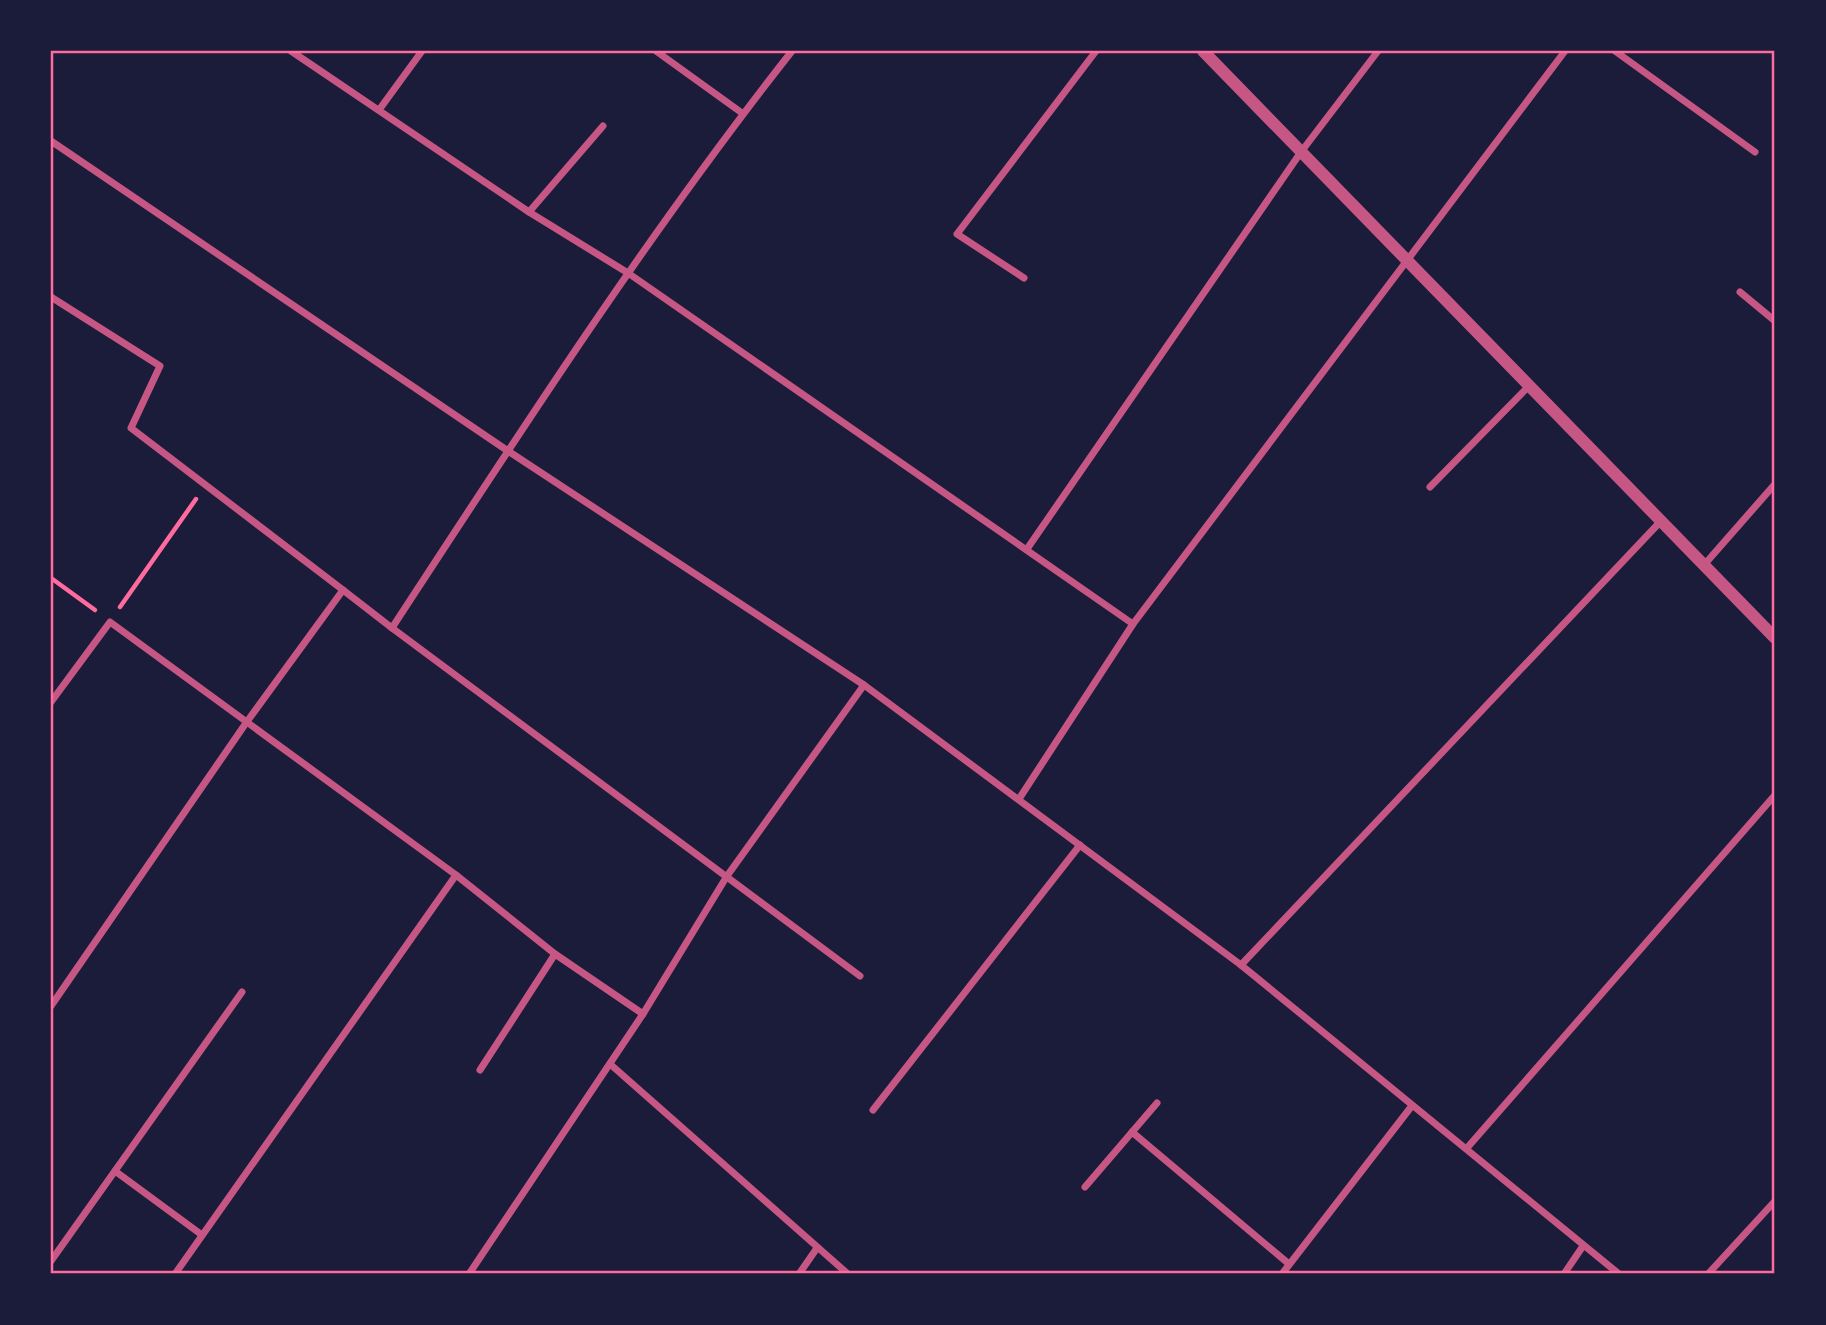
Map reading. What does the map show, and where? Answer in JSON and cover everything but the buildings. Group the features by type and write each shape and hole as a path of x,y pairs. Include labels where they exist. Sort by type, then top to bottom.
{"street":[{"path":"291,51 529,212 628,274 1133,624"},
{"path":"379,110 422,51"},
{"path":"656,51 743,113"},
{"path":"392,628 628,274 743,113 792,51"},
{"path":"1024,278 957,234 1096,51"},
{"path":"1203,51 1775,638"},
{"path":"1027,549 1301,152 1378,51"},
{"path":"1020,799 1133,624 1566,51"},
{"path":"1615,51 1755,152"},
{"path":"529,212 603,126"},
{"path":"51,141 508,451 864,685 1241,965 1411,1107 1466,1148 1619,1274"},
{"path":"1740,292 1775,321"},
{"path":"51,297 160,366 131,428 392,628 860,976"},
{"path":"1430,487 1529,386"},
{"path":"1704,565 1775,484"},
{"path":"1241,965 1661,521"},
{"path":"51,1006 246,723 343,590"},
{"path":"51,702 110,622 456,875 555,954 643,1014"},
{"path":"468,1274 643,1014 727,876 864,685"},
{"path":"1466,1148 1775,795"},
{"path":"873,1110 1080,845"},
{"path":"175,1274 456,875"},
{"path":"480,1070 555,954"},
{"path":"51,1261 242,992"},
{"path":"610,1064 848,1274"},
{"path":"1085,1187 1157,1104"},
{"path":"1282,1274 1411,1107"},
{"path":"1132,1132 1289,1264"},
{"path":"115,1171 202,1235"},
{"path":"1708,1274 1775,1201"},
{"path":"1564,1274 1583,1246"},
{"path":"799,1274 817,1248"}],"path":[{"path":"51,578 110,622 205,485"}]}
